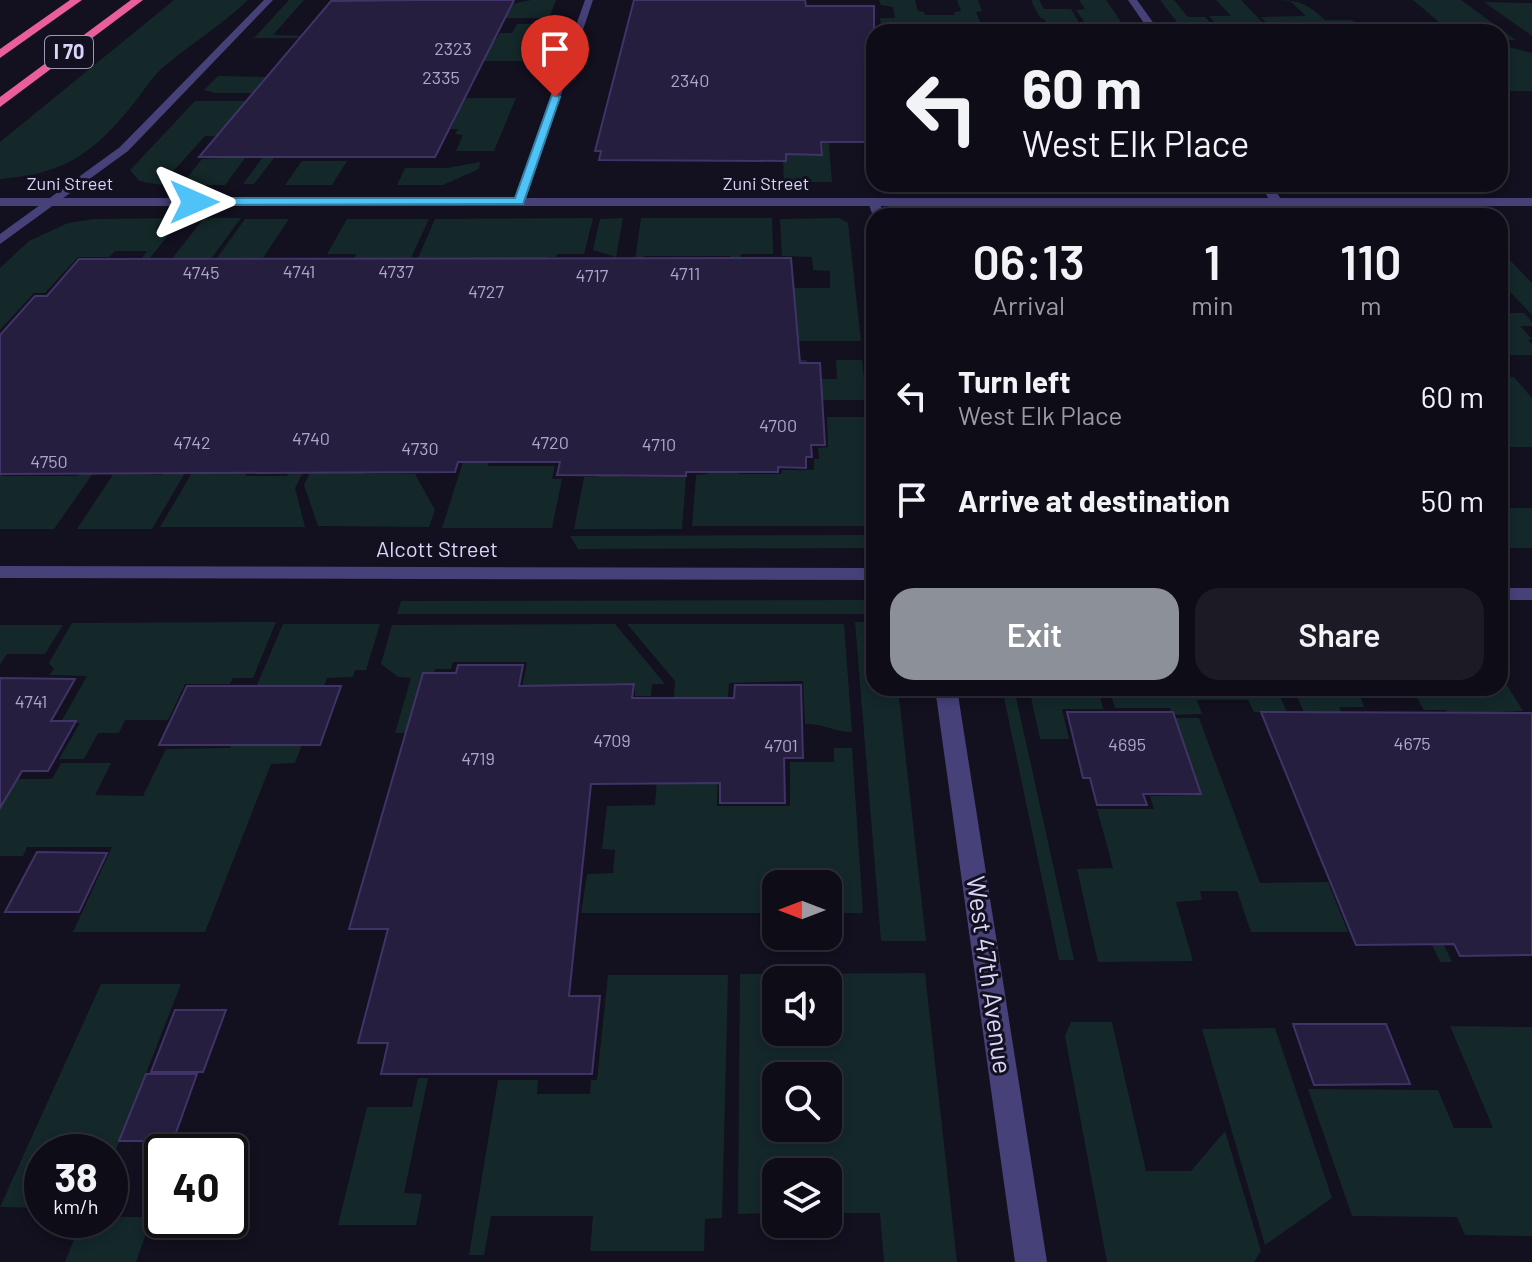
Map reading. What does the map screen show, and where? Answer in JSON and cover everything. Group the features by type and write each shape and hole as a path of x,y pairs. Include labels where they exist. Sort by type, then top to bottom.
{"highway":[{"name":"I 70","path":"0,54 77,0"},
{"name":"I 70","path":"0,103 138,0"}],"street":[{"path":"0,240 124,149 269,0"},
{"path":"519,202 589,0"},
{"path":"1132,0 1149,24"},
{"path":"1270,192 1277,202"},
{"name":"Zuni Street","path":"0,202 1532,202"},
{"path":"874,202 875,208"},
{"name":"Alcott Street","path":"0,572 866,574"},
{"path":"1508,594 1532,594"},
{"name":"West 47th Avenue","path":"947,696 1031,1262"}],"green space":[{"path":"174,0 248,0 161,69 91,148 43,172 0,179 0,142"},
{"path":"289,0 304,0 273,35 310,36 254,38"},
{"path":"387,0 394,0 391,4 456,38 497,38 500,33 512,33 517,24 546,24 532,61 471,61 474,55 487,55 491,43 380,93 215,93 204,90 218,76 267,77 349,52"},
{"path":"531,0 556,0 549,18 437,19"},
{"path":"879,0 915,0 918,11 925,15 955,15 954,12 961,11 957,0 978,0 982,11 976,12 981,24 881,24 880,18 895,18 893,7 881,5"},
{"path":"1031,0 1039,0 1044,9 1071,9 1080,24 1047,24"},
{"path":"1079,0 1106,0 1122,24 1085,23 1076,10 1085,9"},
{"path":"1160,0 1174,0 1188,17 1205,17 1211,24 1178,24"},
{"path":"1216,0 1241,0 1264,24 1216,24 1209,16 1231,16"},
{"path":"1413,0 1461,0 1494,24 1421,23 1439,22"},
{"path":"1290,1 1311,8 1325,20 1352,20 1357,24 1267,24 1261,17 1306,16"},
{"path":"1484,2 1532,3 1532,36"},
{"path":"1508,47 1532,53 1532,91 1508,91"},
{"path":"439,98 516,98 494,151 456,151 463,135 455,134 458,129 451,129 454,122 420,122"},
{"path":"369,100 312,119 284,158 274,158 254,184 243,184 277,138 205,136 161,185 139,181 130,170 195,101"},
{"path":"827,119 832,182 784,182 783,161 787,161 787,155 823,155 822,136"},
{"path":"246,157 225,185 181,185 202,159"},
{"path":"302,161 347,161 332,185 285,185"},
{"path":"480,162 479,169 443,185 397,185 405,168 447,168"},
{"path":"182,218 150,258 142,258 147,251 115,251 109,257 78,257 45,293 34,293 0,330 0,268 29,241 68,223 94,219"},
{"path":"204,218 241,218 211,259 178,259 160,282 222,262 224,258 217,258 245,219 289,219 208,340 108,340"},
{"path":"593,218 584,254 548,257 542,279 520,258 455,258 443,288 432,288 445,258 418,258 435,219"},
{"path":"623,218 616,257 593,250 600,219"},
{"path":"641,218 772,218 773,254 741,254 739,286 729,286 730,256 644,256 642,267 634,267"},
{"path":"839,218 848,223 861,341 797,341 779,288 830,288 830,271 813,270 812,257 782,256 780,219"},
{"path":"347,219 429,219 411,258 361,258 347,286 356,254 327,254"},
{"path":"1508,258 1532,283 1532,315 1508,290"},
{"path":"1508,313 1524,313 1532,322 1532,326 1520,326 1532,339 1528,340 1532,344 1532,355 1508,355"},
{"path":"792,360 807,360 809,379 837,379 836,360 862,360 866,400 784,400"},
{"path":"1508,377 1514,377 1532,398 1532,447 1508,447"},
{"path":"742,389 739,474 814,470 814,459 819,459 818,448 828,447 827,417 866,417 866,526 692,526 696,475 708,474 708,460"},
{"path":"165,396 160,420 125,474 162,475 168,466 189,466 152,529 77,529"},
{"path":"385,420 364,474 415,474 435,510 429,527 318,526 304,485 314,464"},
{"path":"475,424 500,424 488,466 555,466 552,479 562,479 552,528 442,528"},
{"path":"35,431 1,476 78,476 96,452 108,452 54,529 0,529 0,455"},
{"path":"602,457 621,477 686,477 682,529 574,529 584,477 598,477"},
{"path":"307,464 295,488 305,527 160,527 196,466 250,465 245,476 287,476 291,468"},
{"path":"1508,508 1532,508 1532,548 1508,548"},
{"path":"866,535 866,548 578,549 570,536"},
{"path":"866,600 866,614 397,614 401,601"},
{"path":"276,622 253,678 233,678 230,684 185,684 168,720 125,720 119,733 98,733 84,759 59,759 80,723 61,722 87,676 49,675 54,669 49,663 72,623"},
{"path":"855,622 866,622 866,696 899,696 926,941 881,941"},
{"path":"283,624 380,624 366,670 355,670 353,677 327,678 295,763 271,764 205,932 73,932 112,847 27,847 23,856 0,856 0,779 52,779 61,763 111,763 95,795 143,796 166,749 230,748"},
{"path":"615,624 665,684 652,684 651,696 635,696 635,683 583,684 580,696 507,763 527,662 453,662 451,669 435,669 418,733 395,733 411,678 398,677 381,664 392,625"},
{"path":"627,624 844,624 852,732 805,724 803,681 729,683 727,710 673,710 675,681"},
{"path":"0,625 63,625 45,654 7,654 0,665"},
{"path":"1508,687 1523,711 1499,712 1532,766 1487,781 1446,710 1424,710 1417,698 1361,698 1364,707 1339,707 1452,962 1440,962 1361,793 1341,793 1297,696 1508,696"},
{"path":"1004,696 1016,696 1074,960 1059,960"},
{"path":"1031,696 1100,696 1103,709 1062,709 1069,739 1040,739"},
{"path":"1111,696 1280,696 1287,712 1254,712 1248,700 1197,700 1202,714 1172,715 1170,708 1115,708"},
{"path":"662,713 718,747 717,806 790,806 790,762 834,762 834,748 852,748 863,913 842,913 842,870 762,870 762,913 581,913 587,874 613,873 615,850 602,849 607,806 655,805"},
{"path":"1171,718 1199,718 1260,883 1328,882 1348,932 1251,932 1237,891 1200,891 1202,900 1176,902 1193,961 1098,962 1077,869 1113,868 1097,809 1154,809 1150,796 1197,795"},
{"path":"842,973 925,973 957,1262 884,1262 880,1213 842,1213 842,1158 762,1158 762,1213 738,1214 740,974 762,974 762,1046 842,1046"},
{"path":"608,975 728,975 722,1218 705,1219 704,1251 590,1251 593,1216 491,1216 484,1255 469,1255 498,1080 538,1080 537,1094 590,1094 591,1080 597,1080"},
{"path":"101,984 181,984 122,1134 33,1134"},
{"path":"1071,1022 1112,1022 1146,1171 1191,1171 1225,1131 1261,1251 1254,1262 1107,1262 1065,1036"},
{"path":"1450,1026 1532,1027 1532,1236 1465,1235 1457,1217 1352,1216 1308,1089 1438,1090 1454,1128 1493,1128"},
{"path":"1275,1028 1332,1198 1265,1245 1202,1029"},
{"path":"418,1078 428,1078 404,1193 422,1194 416,1225 338,1225 367,1107 412,1107"},
{"path":"24,1154 24,1208 0,1207"},
{"path":"128,1217 144,1217 145,1238 136,1262 65,1262 75,1238 128,1238"}],"building":[{"path":"514,0 435,157 199,157 331,1"},
{"path":"634,0 805,0 806,6 874,6 874,24 866,24 866,142 821,142 822,155 786,154 786,161 599,160 601,151 595,151"},
{"path":"791,258 800,363 820,363 825,445 811,445 812,457 806,457 806,468 778,467 778,472 686,472 686,476 557,475 560,462 458,462 455,472 0,474 0,335 35,296 47,296 79,259"},
{"path":"458,665 523,665 519,686 634,684 632,698 734,698 735,685 801,685 803,758 784,758 785,803 720,803 720,783 591,784 569,996 600,996 592,1074 381,1074 388,1043 358,1043 388,929 349,929 423,673 456,673"},
{"path":"0,678 75,679 51,721 76,721 48,771 22,771 0,808"},
{"path":"187,686 341,686 320,745 159,745"},
{"path":"1067,712 1173,712 1201,794 1143,794 1147,805 1097,805 1090,778 1083,778"},
{"path":"1261,712 1532,713 1532,955 1460,956 1454,944 1356,945"},
{"path":"37,852 107,853 79,912 5,912"},
{"path":"175,1010 226,1010 203,1072 151,1072"},
{"path":"1293,1024 1386,1024 1410,1084 1314,1085"},
{"path":"146,1074 197,1074 176,1134 144,1134 144,1141 128,1141 128,1134 122,1134"}],"route":[{"path":"194,202 519,202 555,97"}]}
